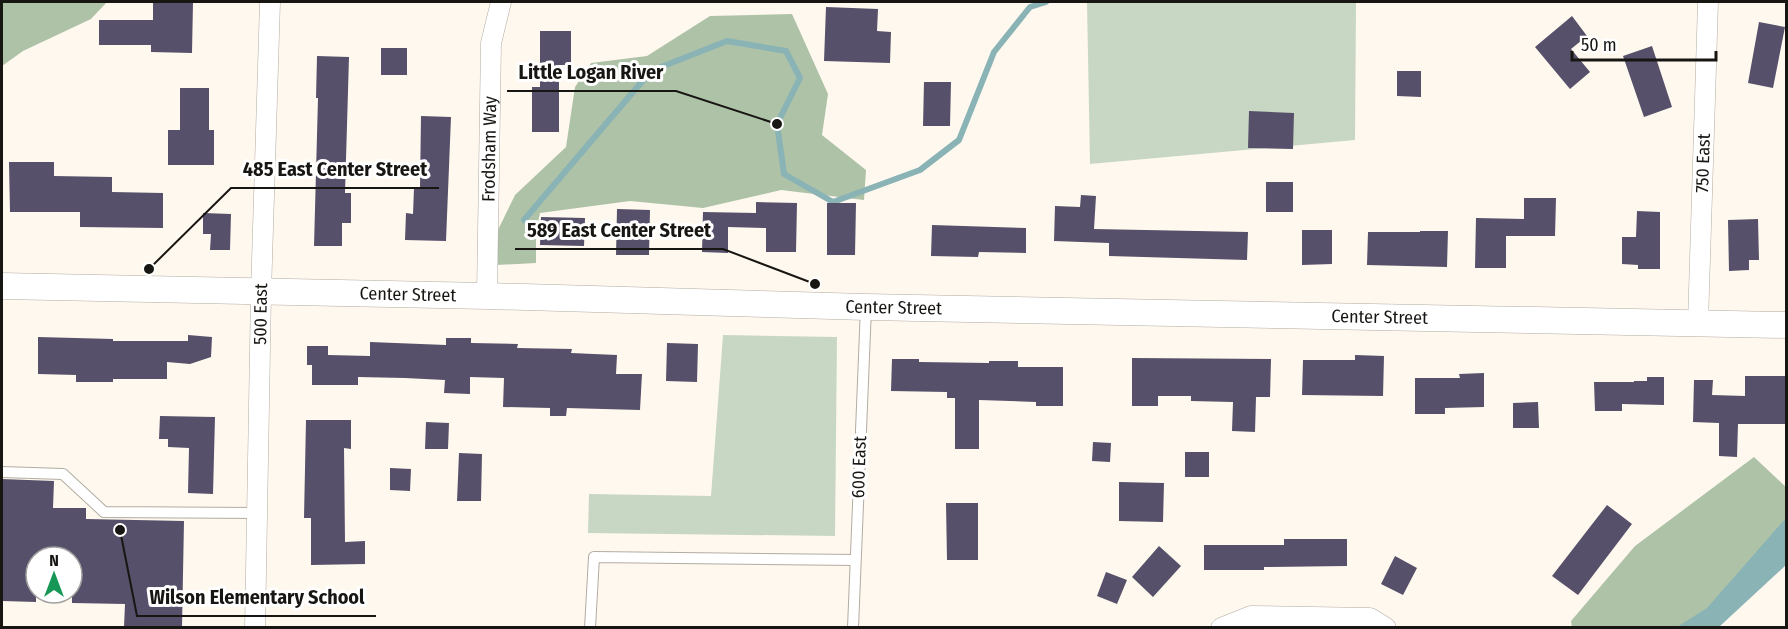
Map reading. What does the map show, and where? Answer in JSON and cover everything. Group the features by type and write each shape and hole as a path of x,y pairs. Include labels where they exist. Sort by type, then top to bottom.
{"street":[{"name":"500 East","path":"255,627 261,293 270,2"},
{"name":"Frodsham Way","path":"487,296 492,43 501,2"},
{"name":"750 East","path":"1698,323 1708,2"},
{"name":"Center Street","path":"2,286 866,307 1786,325"},
{"path":"1221,627 1251,616 1370,618 1386,627"}],"lane":[{"name":"600 East","path":"853,627 866,307"},
{"path":"2,472 63,474 104,512 257,513"},
{"path":"590,627 594,557 855,560"}],"green space":[{"path":"2,2 107,2 91,19 23,51 2,66"},
{"path":"1087,2 1356,2 1355,140 1090,164"},
{"path":"792,14 828,94 822,135 866,170 864,200 781,190 703,208 630,201 540,213 536,231 536,263 496,265 497,232 515,195 566,147 575,87 591,63 647,56 710,16"},
{"path":"723,335 837,337 835,536 588,533 589,494 711,496"},
{"path":"1754,457 1786,487 1786,525 1701,627 1572,628 1571,621 1635,546"}],"water":[{"path":"1786,518 1786,565 1719,627 1677,627 1707,608"}],"building":[{"path":"153,2 193,2 192,53 151,52 151,45 99,45 99,20 153,20"},
{"path":"826,7 878,9 877,31 891,32 890,63 824,61"},
{"path":"1572,16 1587,36 1571,49 1590,72 1570,89 1535,47"},
{"path":"1759,22 1785,27 1773,88 1748,83"},
{"path":"540,31 571,31 571,65 559,65 559,132 532,132 532,87 540,87"},
{"path":"1652,46 1672,107 1644,117 1623,56"},
{"path":"381,48 407,48 407,75 381,75"},
{"path":"317,56 349,57 345,193 351,193 351,223 342,223 342,246 314,246"},
{"path":"1397,71 1421,71 1421,97 1397,96"},
{"path":"924,82 951,82 950,126 923,126"},
{"path":"180,88 209,88 209,130 214,130 214,165 168,165 168,130 180,130"},
{"path":"1249,111 1294,113 1293,149 1248,148"},
{"path":"421,116 451,117 446,241 405,240 406,213 413,214 414,188 420,188"},
{"path":"9,162 54,162 54,176 112,177 112,192 163,193 163,228 80,227 80,212 10,212"},
{"path":"1266,182 1293,182 1293,212 1266,212"},
{"path":"1081,195 1096,196 1094,229 1248,232 1247,260 1109,256 1109,243 1054,241 1055,206 1080,207"},
{"path":"1524,198 1556,198 1555,236 1506,236 1506,268 1475,268 1476,218 1524,219"},
{"path":"756,202 797,203 796,252 766,252 766,228 728,227 728,253 702,252 703,212 756,213"},
{"path":"827,203 856,203 855,255 827,255"},
{"path":"617,209 650,210 649,255 616,255"},
{"path":"1637,211 1660,212 1660,269 1638,269 1638,265 1622,264 1622,237 1636,237"},
{"path":"203,213 231,214 230,250 210,250 211,234 203,234"},
{"path":"541,217 585,218 584,246 540,245"},
{"path":"1758,219 1759,260 1749,260 1749,270 1729,271 1728,220"},
{"path":"932,225 1026,228 1026,253 979,252 978,257 931,256"},
{"path":"1302,230 1332,230 1332,264 1302,265"},
{"path":"1448,231 1447,267 1367,265 1368,232"},
{"path":"188,335 212,337 211,357 190,364 167,362 167,379 76,382 76,375 38,374 38,337 113,339 113,341 188,341"},
{"path":"446,338 471,338 471,343 518,344 517,348 572,349 571,353 617,355 616,374 642,374 640,410 567,408 566,416 550,416 550,408 503,407 504,378 470,377 470,394 444,393 445,380 358,377 358,385 312,385 312,365 307,365 307,346 328,346 328,355 370,356 370,342 446,345"},
{"path":"667,343 698,344 697,382 666,381"},
{"path":"1355,355 1384,356 1383,396 1302,395 1303,360 1355,360"},
{"path":"1132,358 1271,359 1270,397 1256,397 1255,432 1232,431 1233,402 1191,401 1191,396 1158,396 1158,406 1132,406"},
{"path":"892,359 919,359 919,362 1018,361 1018,367 1063,367 1063,406 1036,406 1036,402 979,400 979,449 955,449 955,398 947,398 947,392 891,391"},
{"path":"1484,373 1484,407 1445,408 1445,414 1415,414 1415,378 1460,378 1459,374"},
{"path":"1745,376 1786,376 1786,424 1738,424 1737,457 1719,456 1719,423 1693,422 1694,380 1713,380 1712,395 1745,396"},
{"path":"1647,377 1664,377 1664,405 1622,404 1622,411 1595,411 1594,382 1647,381"},
{"path":"1538,402 1539,428 1513,428 1513,403"},
{"path":"160,416 215,417 213,494 188,493 189,448 168,447 168,439 159,439"},
{"path":"306,420 351,420 351,449 344,448 345,542 365,541 365,564 311,565 311,518 304,518"},
{"path":"426,422 449,423 448,449 425,449"},
{"path":"1093,442 1111,443 1110,462 1092,461"},
{"path":"1185,452 1209,452 1209,477 1185,477"},
{"path":"459,453 482,454 481,501 457,501"},
{"path":"390,468 411,469 410,491 390,490"},
{"path":"2,479 54,481 53,508 86,508 86,519 184,521 182,627 124,627 125,604 84,603 84,545 24,545 24,602 2,601"},
{"path":"1119,482 1164,483 1163,522 1119,521"},
{"path":"946,503 978,503 978,560 947,560"},
{"path":"1607,505 1632,524 1578,595 1552,576"},
{"path":"1284,539 1347,539 1347,566 1204,570 1204,545 1284,545"},
{"path":"1159,546 1181,566 1153,597 1132,577"},
{"path":"1395,556 1417,568 1403,595 1381,584"},
{"path":"1106,572 1127,580 1117,604 1097,596"}],"waterway":[{"path":"524,220 651,71 727,41 786,51 800,78 777,124 784,174 833,202 920,170 959,140 994,52 1030,7 1046,2"}],"place":[{"name":"Little Logan River","path":"777,124"},
{"name":"485 East Center Street","path":"149,269"},
{"name":"589 East Center Street","path":"815,284"},
{"name":"Wilson Elementary School","path":"120,530"}]}
